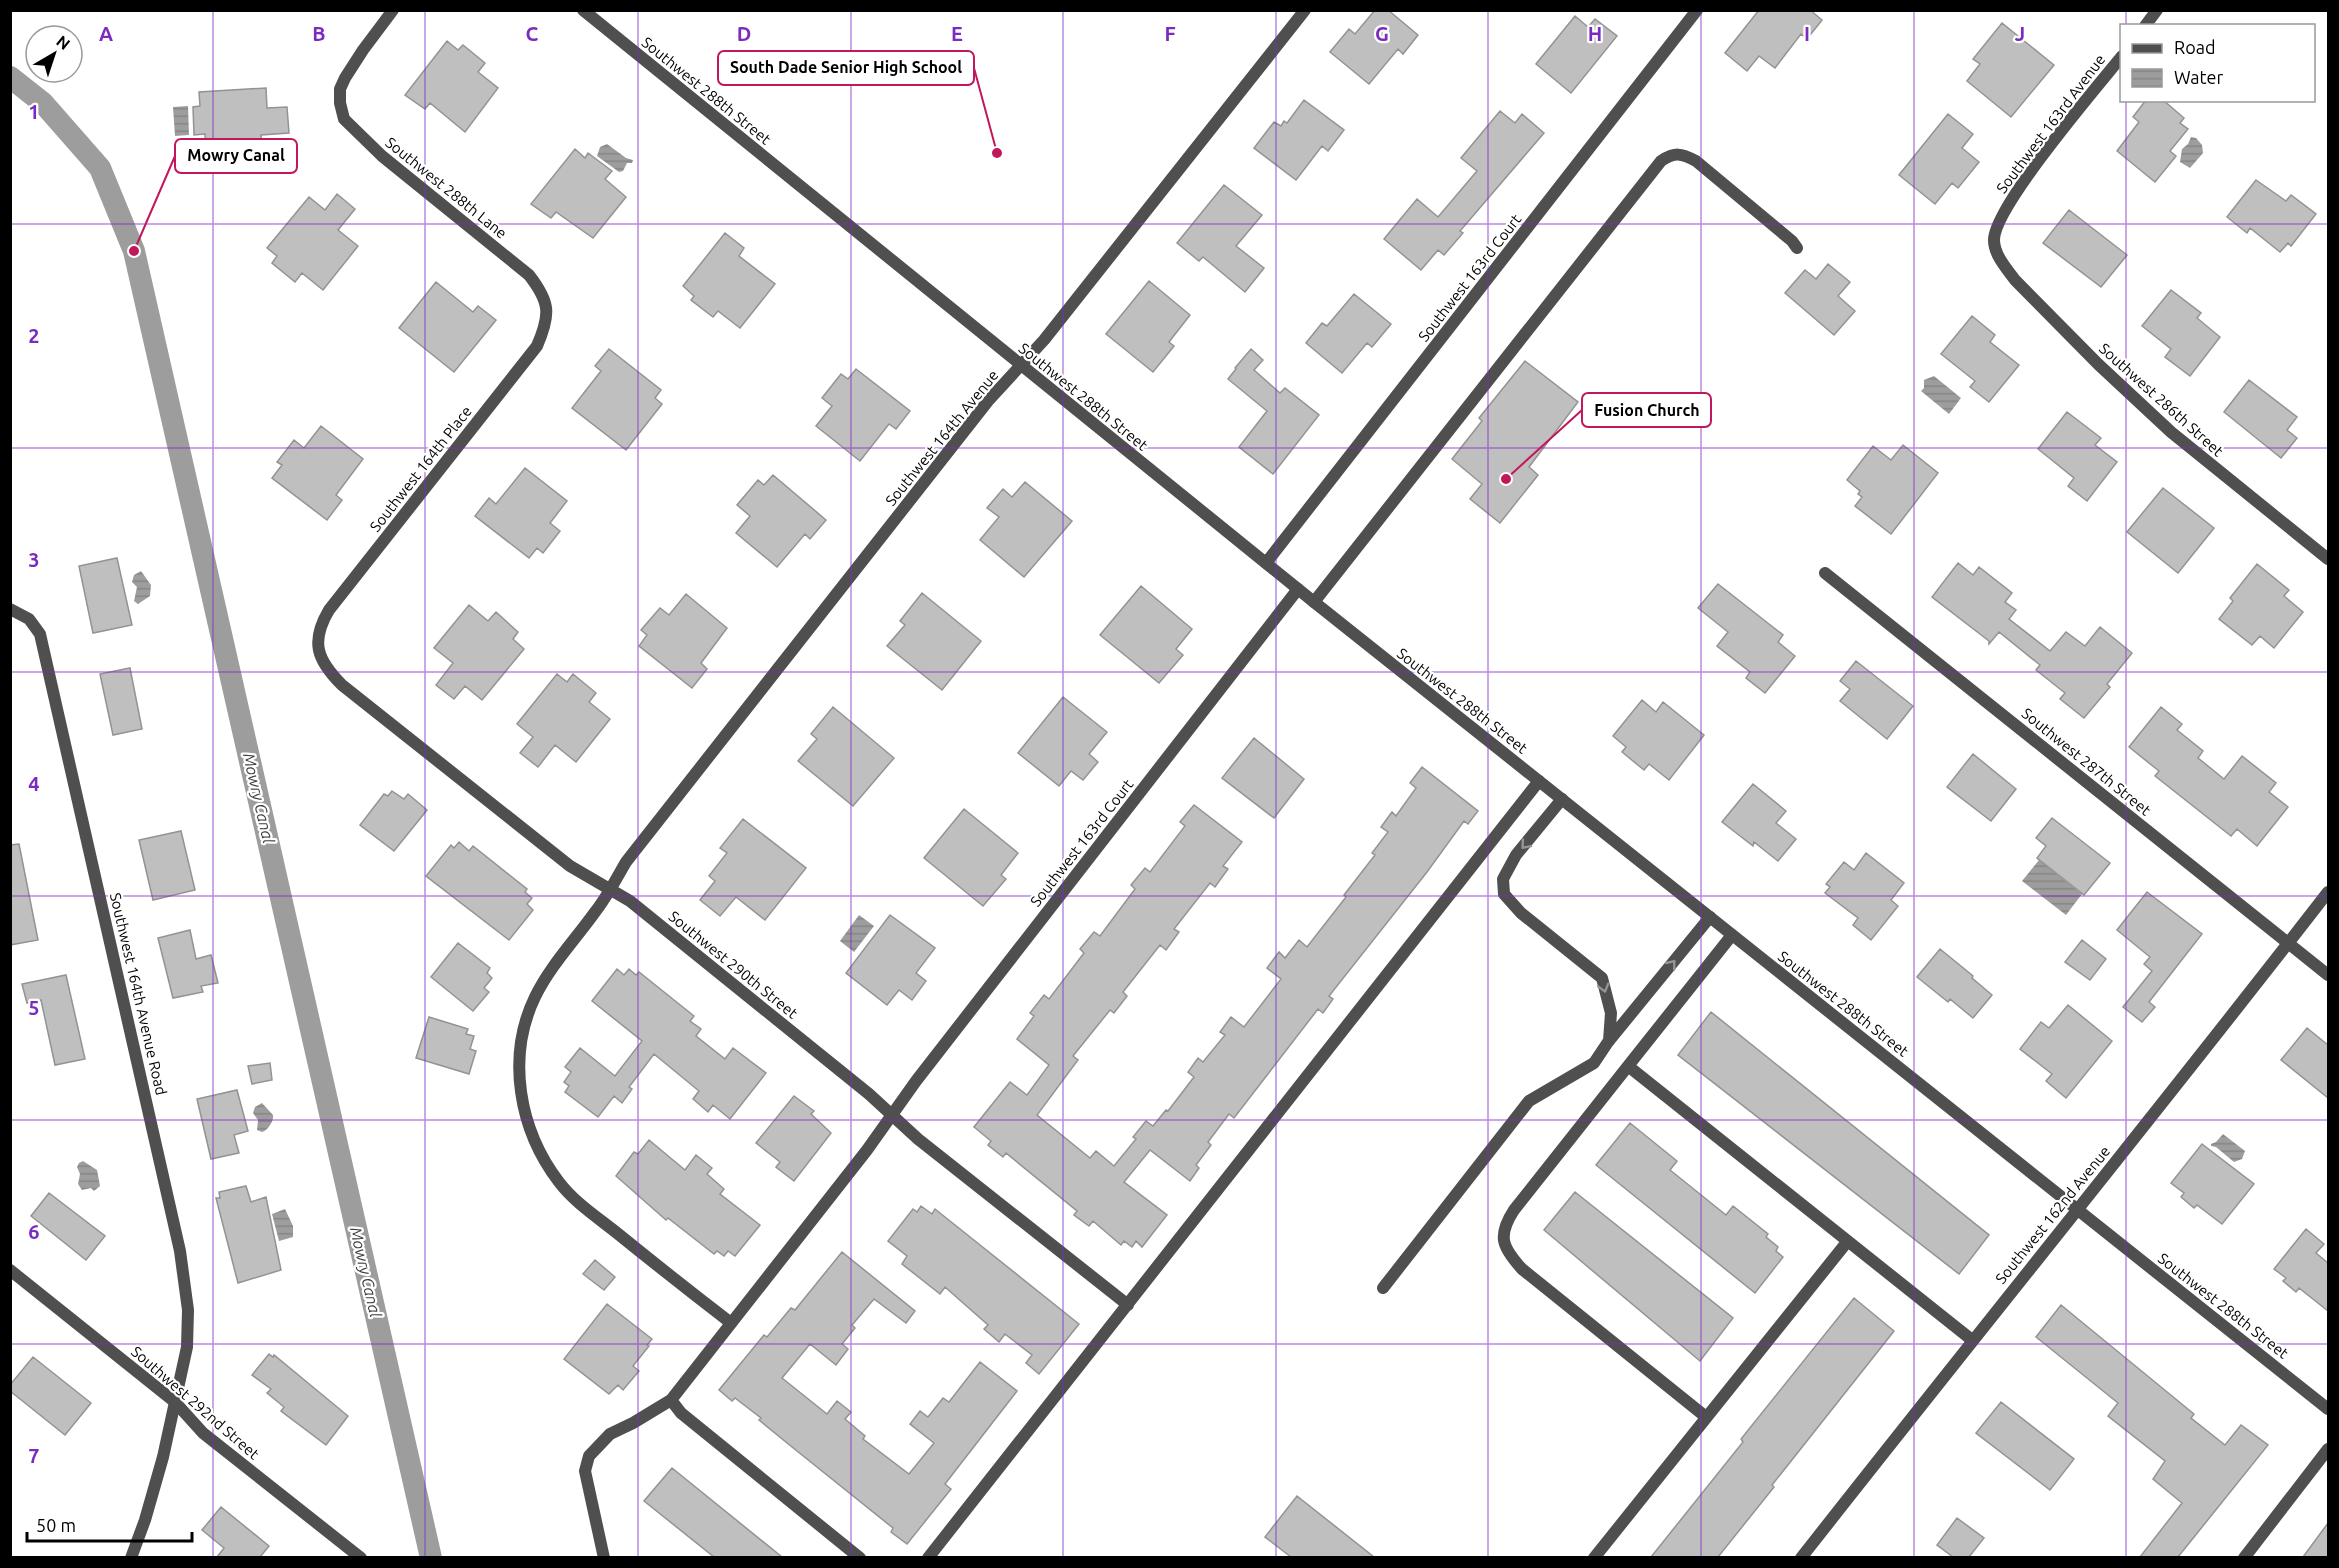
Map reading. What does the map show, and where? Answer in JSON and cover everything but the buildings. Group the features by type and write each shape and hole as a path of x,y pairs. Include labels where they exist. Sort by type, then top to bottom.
{"street":[{"name":"Southwest 288th Lane","path":"393,10 352,64 340,89 340,103 345,119 356,133 381,156 518,264 541,290 546,304"},
{"name":"Southwest 288th Street","path":"583,10 1314,602 2328,1409"},
{"name":"Southwest 164th Avenue","path":"731,1323 571,1195 550,1170 529,1125 521,1093 519,1064 521,1038 529,1011 548,974 597,910 626,862 988,401 1058,322 1305,10"},
{"name":"Southwest 163rd Court","path":"1266,563 1697,10"},
{"path":"2146,24 2157,10"},
{"name":"Southwest 163rd Avenue","path":"1994,244 1994,232 2011,199 2120,57"},
{"path":"1314,602 1661,161 1672,154 1682,153 1696,161 1792,241 1797,248"},
{"name":"Southwest 286th Street","path":"1994,244 2001,260 2015,280 2140,404 2189,447 2328,559"},
{"name":"Southwest 164th Place","path":"319,652 317,640 321,624 329,610 537,346 545,320 546,304"},
{"name":"Southwest 287th Street","path":"1824,573 2328,975"},
{"name":"Southwest 163rd Court","path":"671,1400 867,1150 891,1115 1298,589"},
{"name":"Southwest 164th Avenue Road","path":"10,609 29,619 40,634 180,1251 189,1329 184,1367 175,1402"},
{"name":"Southwest 290th Street","path":"319,652 325,666 342,685 570,866 630,901 869,1094 918,1139 1128,1305"},
{"path":"928,1557 1539,781"},
{"path":"1562,799 1516,855 1503,879 1504,894 1521,913 1602,978 1611,1013 1608,1042"},
{"name":"Southwest 162nd Avenue","path":"1801,1557 2328,892"},
{"path":"1383,1288 1529,1101 1594,1063 1608,1042 1710,917"},
{"path":"1706,1417 1522,1269 1509,1254 1503,1238 1505,1225 1514,1210 1732,935"},
{"path":"1628,1066 1972,1340"},
{"path":"1594,1557 1847,1242"},
{"name":"Southwest 292nd Street","path":"10,1270 175,1402 203,1433 361,1557"},
{"path":"604,1557 585,1471 589,1456 610,1434 671,1400 681,1413 860,1557"},
{"path":"131,1557 153,1493 175,1402"},
{"path":"2244,1557 2328,1449"}],"water":[{"path":"188,106 189,135 175,136 173,107"},
{"path":"2191,137 2196,138 2202,145 2203,153 2190,168 2180,162 2182,149"},
{"path":"607,144 626,158 633,160 632,163 627,163 623,171 619,172 597,156 600,147"},
{"path":"1934,376 1961,398 1949,414 1921,391 1924,388 1924,380"},
{"path":"141,571 151,585 150,596 138,604 134,601 137,587 132,582 134,575"},
{"path":"2039,860 2082,894 2066,915 2022,881"},
{"path":"859,915 874,926 854,952 840,941"},
{"path":"262,1103 273,1117 272,1122 262,1132 257,1130 258,1120 253,1113 255,1107"},
{"path":"2223,1134 2245,1151 2242,1159 2234,1162 2216,1147 2211,1146"},
{"path":"83,1161 97,1170 100,1186 94,1191 91,1188 82,1190 78,1184 80,1174 77,1167"},
{"path":"285,1209 293,1226 293,1237 279,1241 272,1214"}],"waterway":[{"name":"Mowry Canal","path":"10,77 43,103 100,168 134,251 431,1558"}],"place":[{"name":"South Dade Senior High School","path":"997,153"},
{"name":"Mowry Canal","path":"134,251"},
{"name":"Fusion Church","path":"1506,479"}]}
